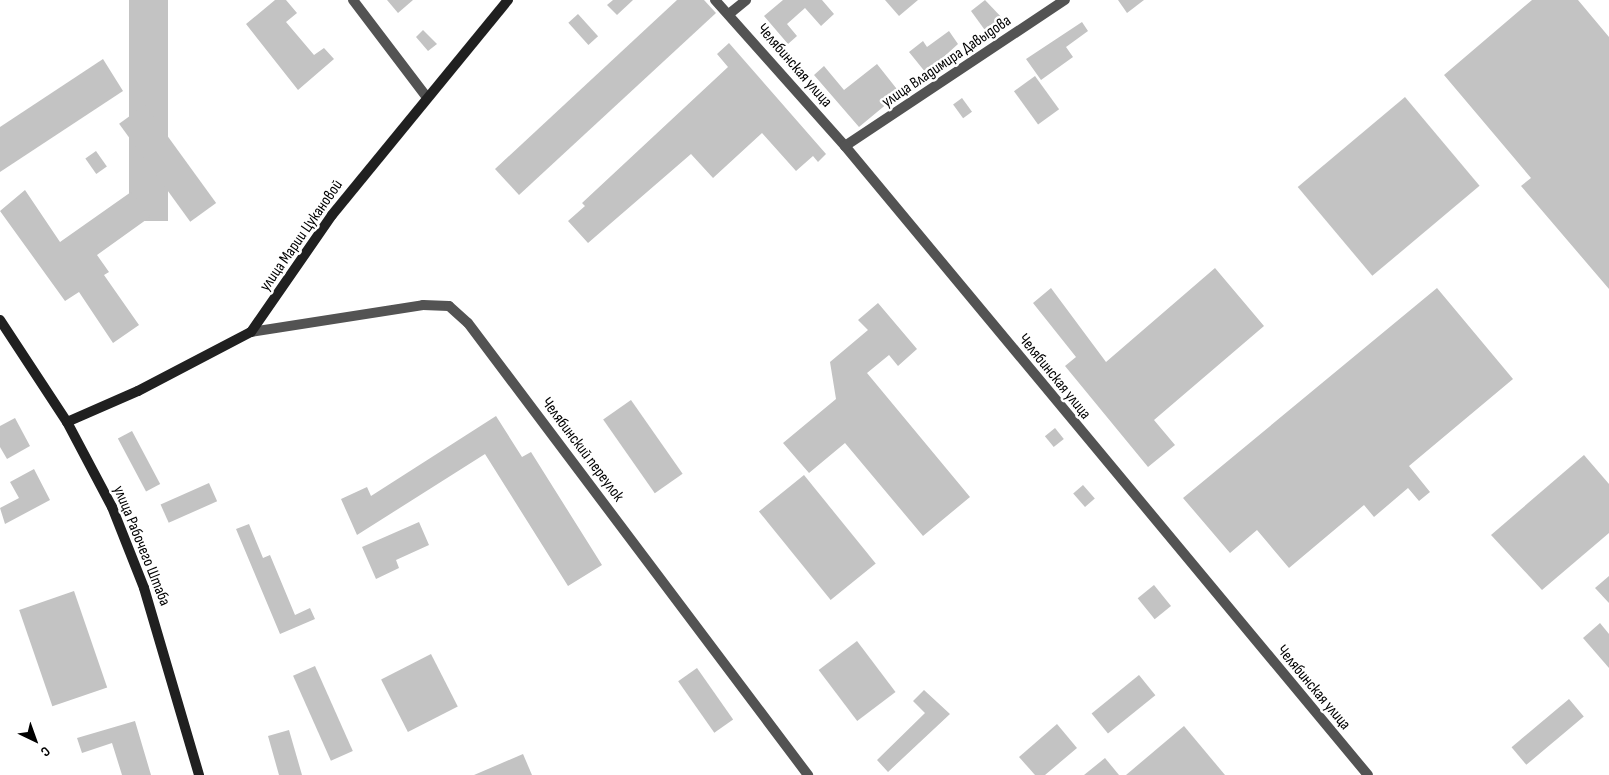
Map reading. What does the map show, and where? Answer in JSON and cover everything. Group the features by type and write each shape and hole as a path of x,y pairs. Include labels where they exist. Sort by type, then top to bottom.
{"street":[{"path":"353,0 426,96"},
{"name":"улица Марии Цукановой","path":"67,422 138,391 251,332 332,215 426,96 508,0"},
{"name":"Челябинская улица","path":"715,0 845,146 1368,775"},
{"path":"729,14 746,0"},
{"name":"улица Владимира Давыдова","path":"845,146 1065,0"},
{"name":"Челябинский переулок","path":"251,332 423,305 449,306 468,322 808,775"},
{"name":"улица Рабочего Штаба","path":"0,320 67,422 112,507 144,588 199,775"}],"building":[{"path":"129,0 168,0 168,221 129,221"},
{"path":"275,0 286,0 297,13 286,22 314,55 324,48 334,59 298,90 246,24"},
{"path":"387,0 413,0 398,13"},
{"path":"613,0 633,0 617,15 607,5"},
{"path":"677,0 704,0 716,13 519,195 495,169"},
{"path":"783,0 822,0 834,14 821,26 805,8 787,24 797,36 788,44 764,16"},
{"path":"885,0 918,0 899,16"},
{"path":"985,0 1004,20 987,33 971,11"},
{"path":"1118,0 1144,0 1127,13"},
{"path":"1532,0 1578,0 1609,37 1609,289 1521,186 1531,178 1444,75"},
{"path":"578,14 598,36 588,45 568,23"},
{"path":"1082,22 1088,31 1066,47 1073,57 1041,80 1026,59"},
{"path":"423,30 437,44 428,51 416,37"},
{"path":"949,31 958,44 926,73 909,52 923,41 927,47"},
{"path":"729,43 826,154 818,162 813,156 796,171 762,133 713,178 691,154 588,243 568,221 585,206 582,203 728,67 717,54"},
{"path":"103,59 123,91 0,172 0,127"},
{"path":"877,64 900,93 859,127 814,75 824,66 844,90"},
{"path":"1035,76 1059,109 1038,124 1014,91"},
{"path":"1405,97 1480,186 1372,276 1298,187"},
{"path":"962,98 972,112 963,118 953,104"},
{"path":"145,105 216,203 190,222 119,124"},
{"path":"96,151 107,167 96,174 85,158"},
{"path":"25,190 60,242 131,192 150,217 97,255 109,272 104,275 139,325 113,343 79,292 65,301 0,211"},
{"path":"1215,268 1264,326 1154,420 1175,445 1148,467 1065,366 1076,357 1033,303 1051,288 1106,362"},
{"path":"1437,288 1513,379 1409,466 1430,492 1419,501 1408,488 1374,517 1364,505 1289,568 1257,530 1230,553 1183,498"},
{"path":"878,303 917,349 898,366 889,355 867,373 970,497 923,536 845,443 809,473 783,443 836,399 830,362 868,330 858,320"},
{"path":"631,400 683,474 655,493 603,420"},
{"path":"496,416 522,457 531,452 602,565 568,586 485,454 357,535 341,499 367,487 371,496"},
{"path":"15,418 30,446 7,459 0,447 0,426"},
{"path":"1055,428 1064,439 1054,447 1045,436"},
{"path":"132,431 160,484 146,491 118,439"},
{"path":"1584,455 1609,484 1609,533 1542,590 1491,535"},
{"path":"34,469 50,500 5,524 0,508 19,498 10,482"},
{"path":"804,475 876,564 831,600 759,512"},
{"path":"209,483 217,501 169,523 161,505"},
{"path":"1083,485 1095,499 1085,507 1073,494"},
{"path":"419,522 429,545 396,560 399,568 376,579 362,547"},
{"path":"249,524 263,558 270,555 295,615 310,608 315,619 280,634 236,529"},
{"path":"1609,576 1609,603 1595,588"},
{"path":"1154,585 1171,606 1155,619 1138,598"},
{"path":"74,591 107,687 52,706 19,610"},
{"path":"1600,623 1609,634 1609,668 1583,638"},
{"path":"857,641 896,692 857,721 819,670"},
{"path":"431,654 458,707 408,732 381,679"},
{"path":"315,666 353,751 331,761 293,676"},
{"path":"697,668 733,720 714,733 678,681"},
{"path":"1139,675 1155,695 1108,734 1092,713"},
{"path":"924,690 950,714 888,772 877,760 925,713 913,701"},
{"path":"1569,699 1584,717 1526,765 1512,747"},
{"path":"135,721 151,775 122,775 112,743 82,753 77,738"},
{"path":"1057,724 1077,748 1045,775 1035,775 1019,757"},
{"path":"1184,726 1225,775 1126,775"},
{"path":"289,730 302,775 279,775 268,736"},
{"path":"523,754 532,775 474,775"},
{"path":"1105,758 1119,775 1084,775"}]}
